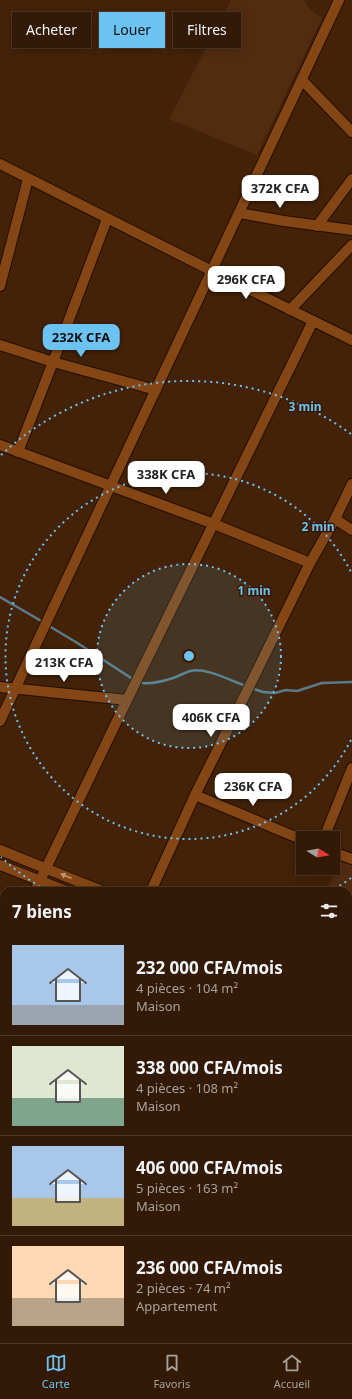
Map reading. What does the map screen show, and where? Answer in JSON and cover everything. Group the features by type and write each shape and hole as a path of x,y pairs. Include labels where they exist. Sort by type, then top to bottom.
{"street":[{"path":"0,721 340,0"},
{"path":"302,80 352,132"},
{"path":"0,164 313,322 352,340"},
{"path":"0,286 28,179"},
{"path":"317,226 352,179"},
{"path":"239,213 317,226 352,230"},
{"path":"18,452 107,218"},
{"path":"290,310 352,245"},
{"path":"37,887 127,700 313,322"},
{"path":"0,345 53,362 156,390"},
{"path":"0,445 214,524 310,563"},
{"path":"153,887 246,691 310,563 335,519 352,484"},
{"path":"335,519 352,530"},
{"path":"0,687 127,700"},
{"path":"327,831 352,768"},
{"path":"196,795 296,837"},
{"path":"0,850 92,887"},
{"path":"340,855 352,859"},
{"path":"0,864 56,887"}],"shaded area":[{"path":"231,0 304,0 310,10 322,18 257,155 169,119 206,48 241,48 241,12 225,12"},
{"path":"340,857 352,862 352,887 329,887 333,875 340,875"}],"waterway":[{"path":"0,597 43,622"},
{"path":"49,626 131,678"},
{"path":"143,683 162,681 196,670 218,675 246,686"},
{"path":"251,688 263,692 275,693 286,690 297,691 322,683 352,682"}]}
